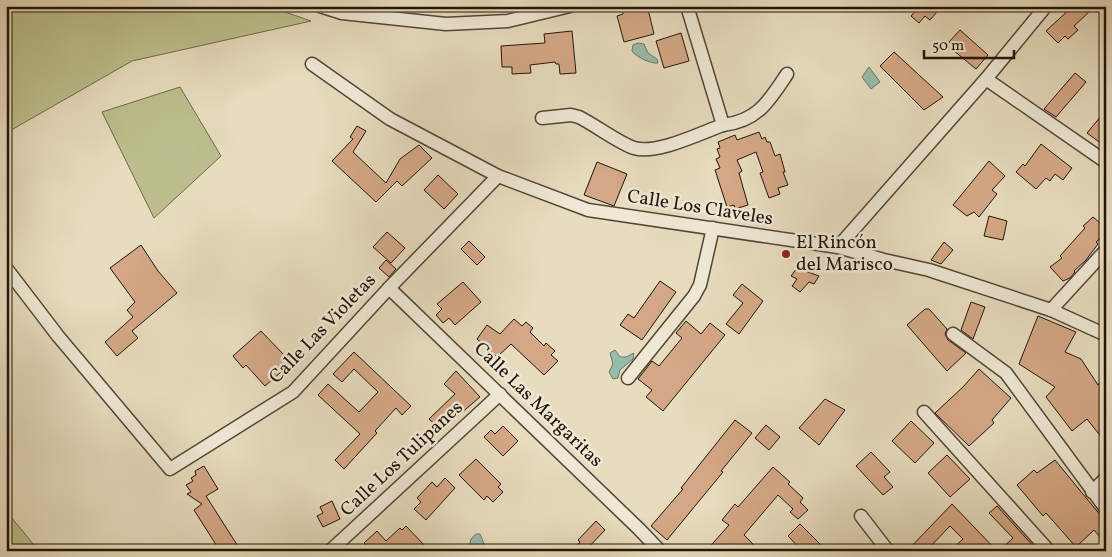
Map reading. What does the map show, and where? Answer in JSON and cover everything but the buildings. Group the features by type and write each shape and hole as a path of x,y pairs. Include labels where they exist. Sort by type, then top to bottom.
{"street":[{"path":"320,6 342,13 446,24 508,21 570,6"},
{"path":"687,6 723,125"},
{"path":"838,247 986,79 1046,6"},
{"name":"Calle Los Claveles","path":"312,64 390,119 498,176 588,210 838,247 929,270 1050,310 1106,335"},
{"path":"542,118 571,115 579,117 632,148 647,150 660,148 723,125 740,121 758,112 769,101 787,74"},
{"path":"986,79 1106,162"},
{"name":"Calle Las Violetas","path":"6,268 58,336 170,469 294,392 389,288 498,176"},
{"path":"628,378 694,296 700,285 713,228"},
{"path":"1050,310 1106,250"},
{"name":"Calle Las Margaritas","path":"389,288 660,551"},
{"path":"953,334 1006,373 1106,509"},
{"name":"Calle Los Tulipanes","path":"330,551 500,394"},
{"path":"924,412 1049,551"},
{"path":"1092,492 1106,478"},
{"path":"860,516 888,551"}],"green space":[{"path":"6,6 268,6 311,21 132,61 6,133"},
{"path":"180,87 221,156 154,218 102,112"},
{"path":"6,511 39,551 6,551"}],"shaded area":[{"path":"638,43 644,44 648,53 657,59 658,63 640,58 632,51 633,45"},
{"path":"869,67 880,82 871,89 862,77"},
{"path":"615,350 620,357 626,357 634,353 633,359 620,370 618,378 613,379 609,372 613,364 610,353"},
{"path":"476,534 480,534 485,546 482,551 468,551 471,539"}],"place":[{"name":"El Rincón del Marisco","path":"786,254"}]}
